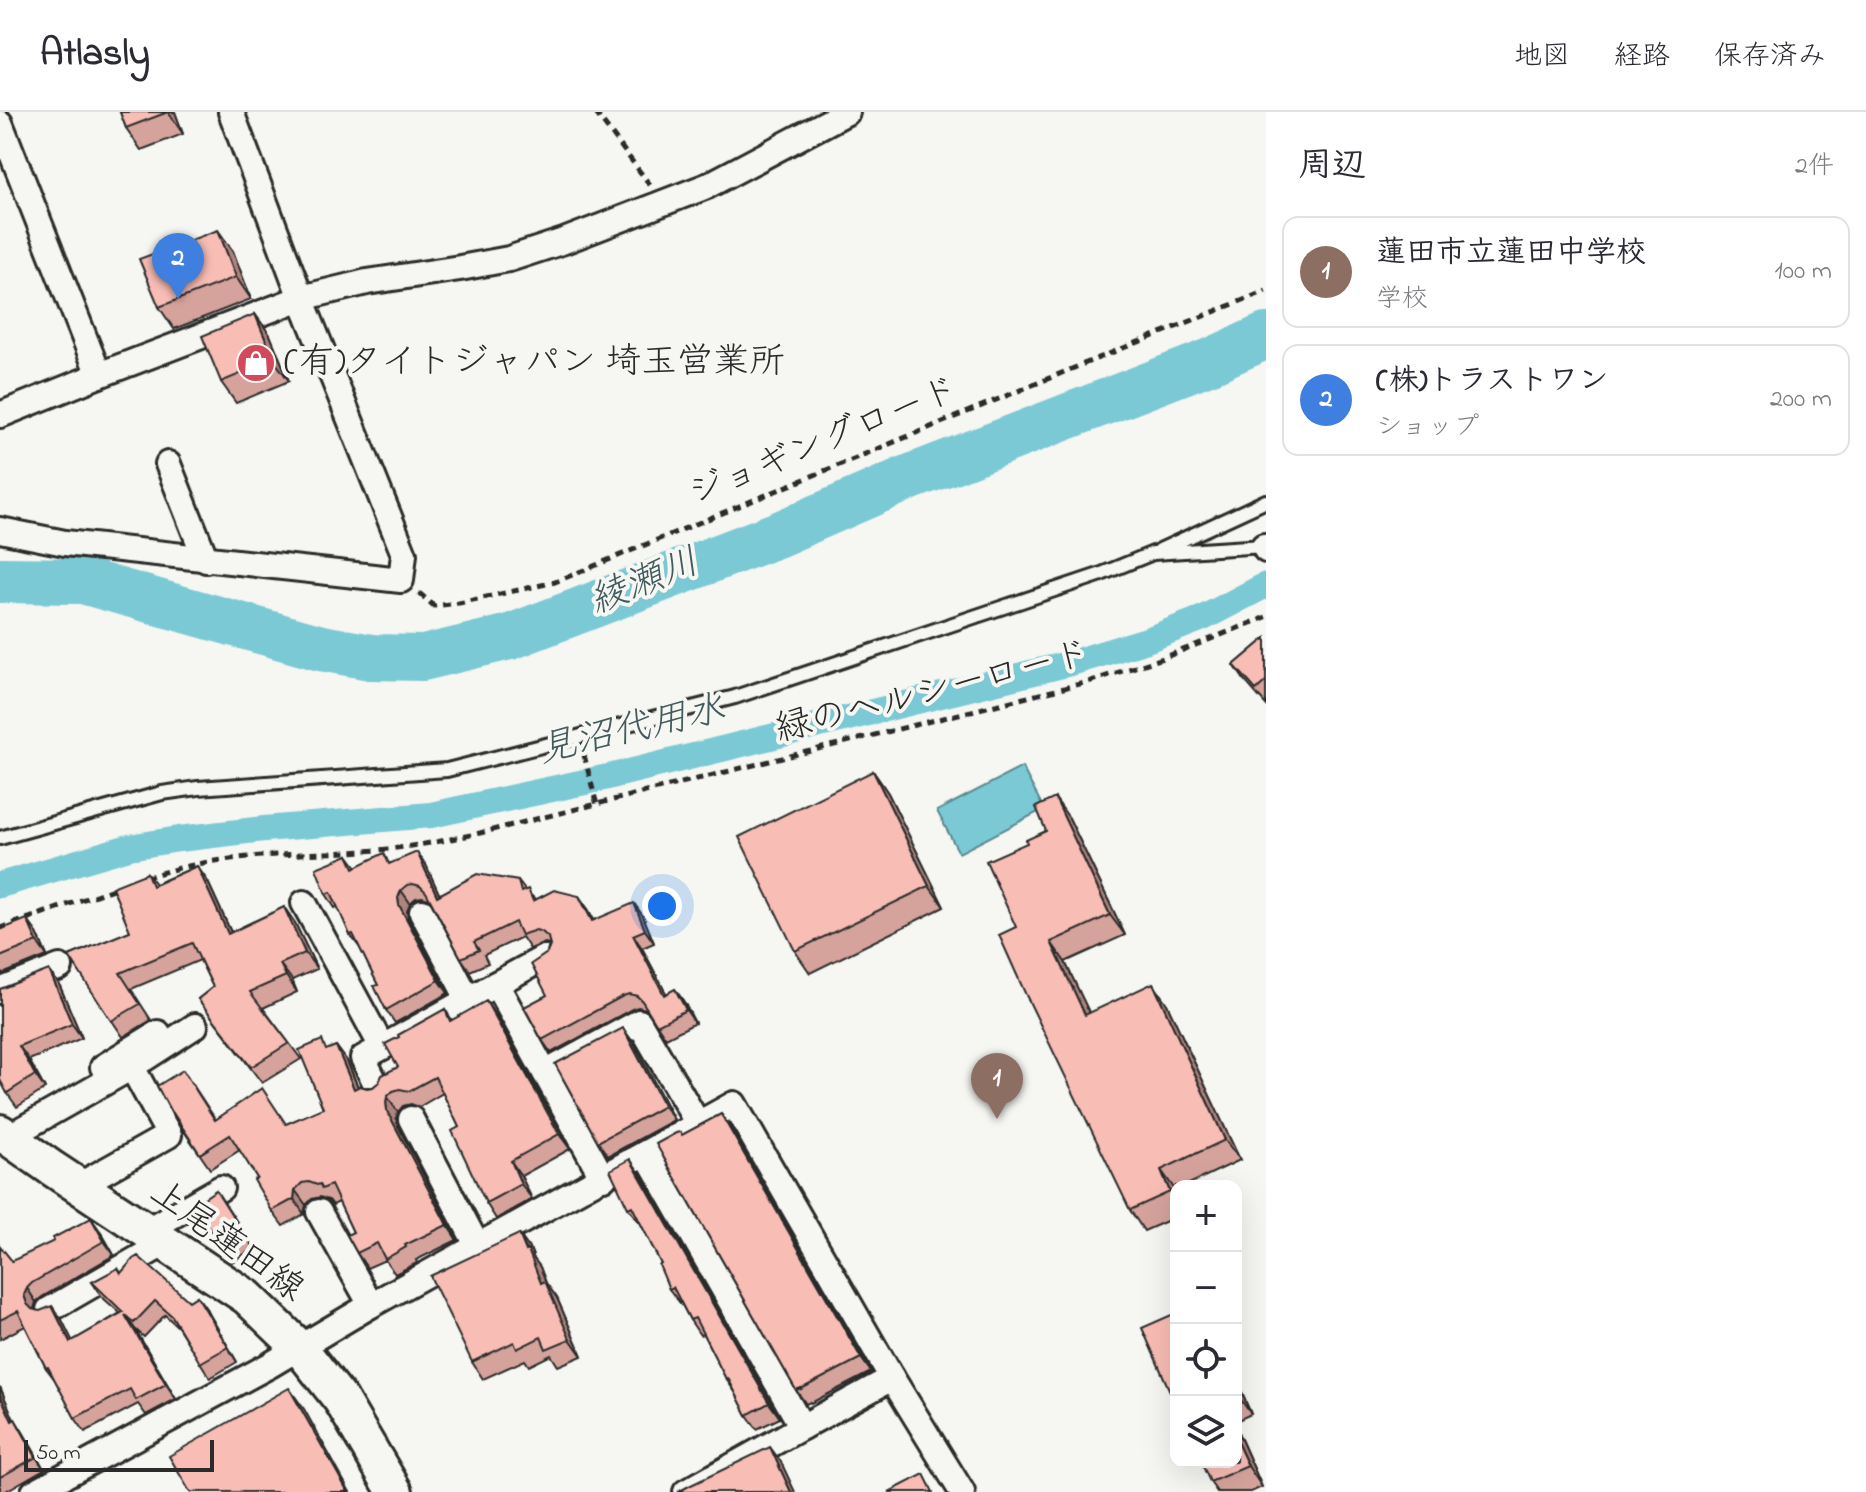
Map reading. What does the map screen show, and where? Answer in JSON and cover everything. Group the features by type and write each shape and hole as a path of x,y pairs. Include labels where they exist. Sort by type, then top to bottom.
{"main road":[{"name":"上尾蓮田線","path":"3,1132 78,1186 247,1297 299,1347 341,1400 395,1492"}],"street":[{"path":"0,530 65,543 401,580 404,554 301,298 231,112"},
{"path":"0,415 301,298 367,282 509,259 564,241 707,186 847,112"},
{"path":"0,123 99,375"},
{"path":"168,464 206,560"},
{"path":"304,903 382,1047"},
{"path":"422,912 468,999"},
{"path":"378,1088 363,1058 544,958"},
{"path":"0,991 60,967"},
{"path":"496,984 603,1178"},
{"path":"545,1073 639,1022 698,1124"},
{"path":"3,1132 132,1067 195,1026"},
{"path":"3,1132 25,1113 158,1033"},
{"path":"78,1186 169,1135 132,1067"},
{"path":"34,1492 270,1365 371,1305 734,1104 892,1378 962,1492"},
{"path":"411,1119 478,1247"},
{"path":"646,1153 802,1427"},
{"path":"49,1310 221,1188"},
{"path":"319,1212 371,1305"},
{"path":"686,1492 892,1378"}],"lane":[{"path":"0,838 162,793 447,770 735,697 1099,575 1266,501"},
{"path":"1153,553 1265,547"}],"path":[{"path":"595,112 664,204"},
{"name":"ジョギングロード","path":"401,580 434,606 555,582 1266,291"},
{"name":"緑のヘルシーロード","path":"139,880 165,871 238,857 365,851 430,844 1088,682 1163,658 1266,617"},
{"path":"584,758 597,802"},
{"path":"0,928 126,885"}],"water":[{"path":"1022,767 1044,809 959,853 937,811"}],"building":[{"path":"120,112 168,112 126,128"},
{"path":"218,230 236,277 159,307 139,259"},
{"path":"255,314 274,360 221,382 202,336"},
{"path":"1266,638 1266,681 1256,690 1234,665"},
{"path":"873,771 929,886 795,951 739,837"},
{"path":"1055,798 1110,915 1051,942 1085,1015 1153,983 1225,1140 1161,1170 1170,1192 1130,1210 999,935 1016,927 986,861 1046,831 1036,807"},
{"path":"417,852 437,896 477,874 518,881 521,892 528,889 533,901 554,890 579,896 592,921 634,903 645,930 633,935 664,995 675,989 686,1010 657,1025 642,1001 629,994 542,1040 524,1007 547,995 531,964 547,953 550,946 548,937 536,930 521,935 515,922 474,942 479,950 461,958 426,892 413,884 401,890 399,905 439,980 386,1010 374,986 378,985 353,934 350,935 331,892 326,894 316,868 348,855 354,868 384,853 389,864"},
{"path":"197,866 228,934 284,907 305,953 280,964 286,976 250,992 289,1043 251,1067 198,999 213,987 192,943 120,973 140,1004 111,1021 69,956 130,931 112,887 147,873 152,886"},
{"path":"27,919 37,942 0,957 0,930"},
{"path":"49,970 72,1024 19,1046 35,1075 7,1093 0,1080 0,989"},
{"path":"486,1001 559,1134 511,1161 521,1184 486,1203 452,1131 459,1127 435,1077 409,1091 393,1091 387,1097 387,1111 447,1225 405,1245 385,1259 377,1243 357,1253 347,1235 353,1232 331,1185 322,1189 320,1184 302,1183 295,1190 294,1199 272,1211 254,1180 257,1178 230,1135 200,1154 157,1086 183,1070 215,1120 262,1088 286,1124 323,1108 299,1050 322,1040 326,1050 336,1046 354,1089 373,1087 382,1075 398,1067 385,1044 445,1009 450,1021"},
{"path":"623,1028 664,1106 598,1142 555,1064"},
{"path":"721,1114 861,1358 801,1389 796,1390 656,1144 676,1133 682,1135"},
{"path":"630,1159 769,1403 747,1415 695,1318 690,1320 673,1287 669,1289 661,1264 610,1170"},
{"path":"216,1190 244,1234 222,1248 194,1205"},
{"path":"91,1218 104,1241 32,1283 24,1295 32,1309 40,1311 52,1306 70,1342 123,1312 92,1282 118,1268 121,1273 138,1256 189,1301 197,1296 228,1347 200,1363 172,1316 155,1301 134,1323 125,1315 166,1384 136,1400 130,1389 75,1418 18,1311 0,1320 0,1246 12,1261 54,1241 53,1238"},
{"path":"519,1234 541,1283 545,1281 570,1339 546,1349 541,1337 517,1349 514,1342 472,1362 430,1276"},
{"path":"1170,1316 1170,1391 1142,1328"},
{"path":"289,1388 348,1492 190,1492 169,1456"},
{"path":"0,1395 12,1421 15,1419 36,1457 0,1477"},
{"path":"770,1447 791,1492 678,1492 689,1486"},
{"path":"1242,1453 1248,1466 1210,1482 1204,1468 1242,1468"},
{"path":"924,1474 933,1492 889,1492"}],"waterway":[{"name":"綾瀬川","path":"0,580 83,581 321,648 371,657 423,658 510,637 779,534 903,480 1211,361 1266,336"},
{"name":"見沼代用水","path":"0,885 129,847 264,829 431,815 608,777 1071,663 1147,640 1203,618 1266,585"}],"place":[{"name":"(株)トラストワン","path":"178,299"},
{"name":"(有)タイトジャパン 埼玉営業所","path":"256,363"},
{"name":"蓮田市立蓮田中学校","path":"997,1119"}]}
